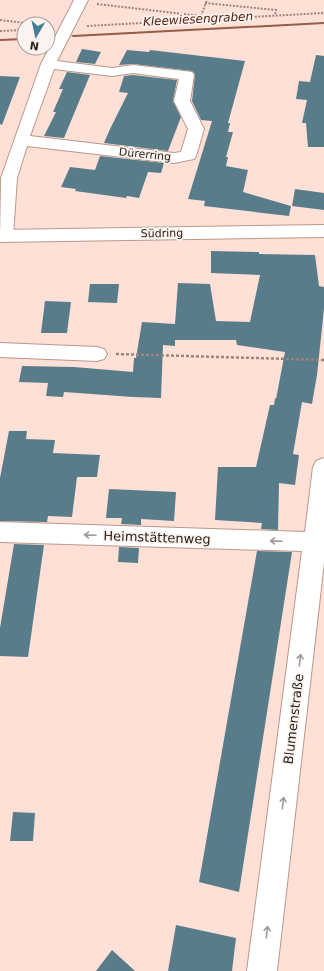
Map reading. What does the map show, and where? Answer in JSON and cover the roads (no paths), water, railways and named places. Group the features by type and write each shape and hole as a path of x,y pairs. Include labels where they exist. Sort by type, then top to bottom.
{"street":[{"path":"2,236 9,178 21,140 48,64 66,27 81,1"},
{"name":"Dürerring","path":"21,140 174,158 188,156 196,129 182,101 187,75 133,70 112,72 48,64"},
{"name":"Südring","path":"2,236 324,231"},
{"path":"0,350 98,354"},
{"name":"Blumenstraße","path":"262,971 324,467"},
{"name":"Heimstättenweg","path":"0,532 314,542"}],"waterway":[{"name":"Kleewiesengraben","path":"73,36 324,23"},
{"name":"Kleewiesengraben","path":"0,40 16,39"}]}
